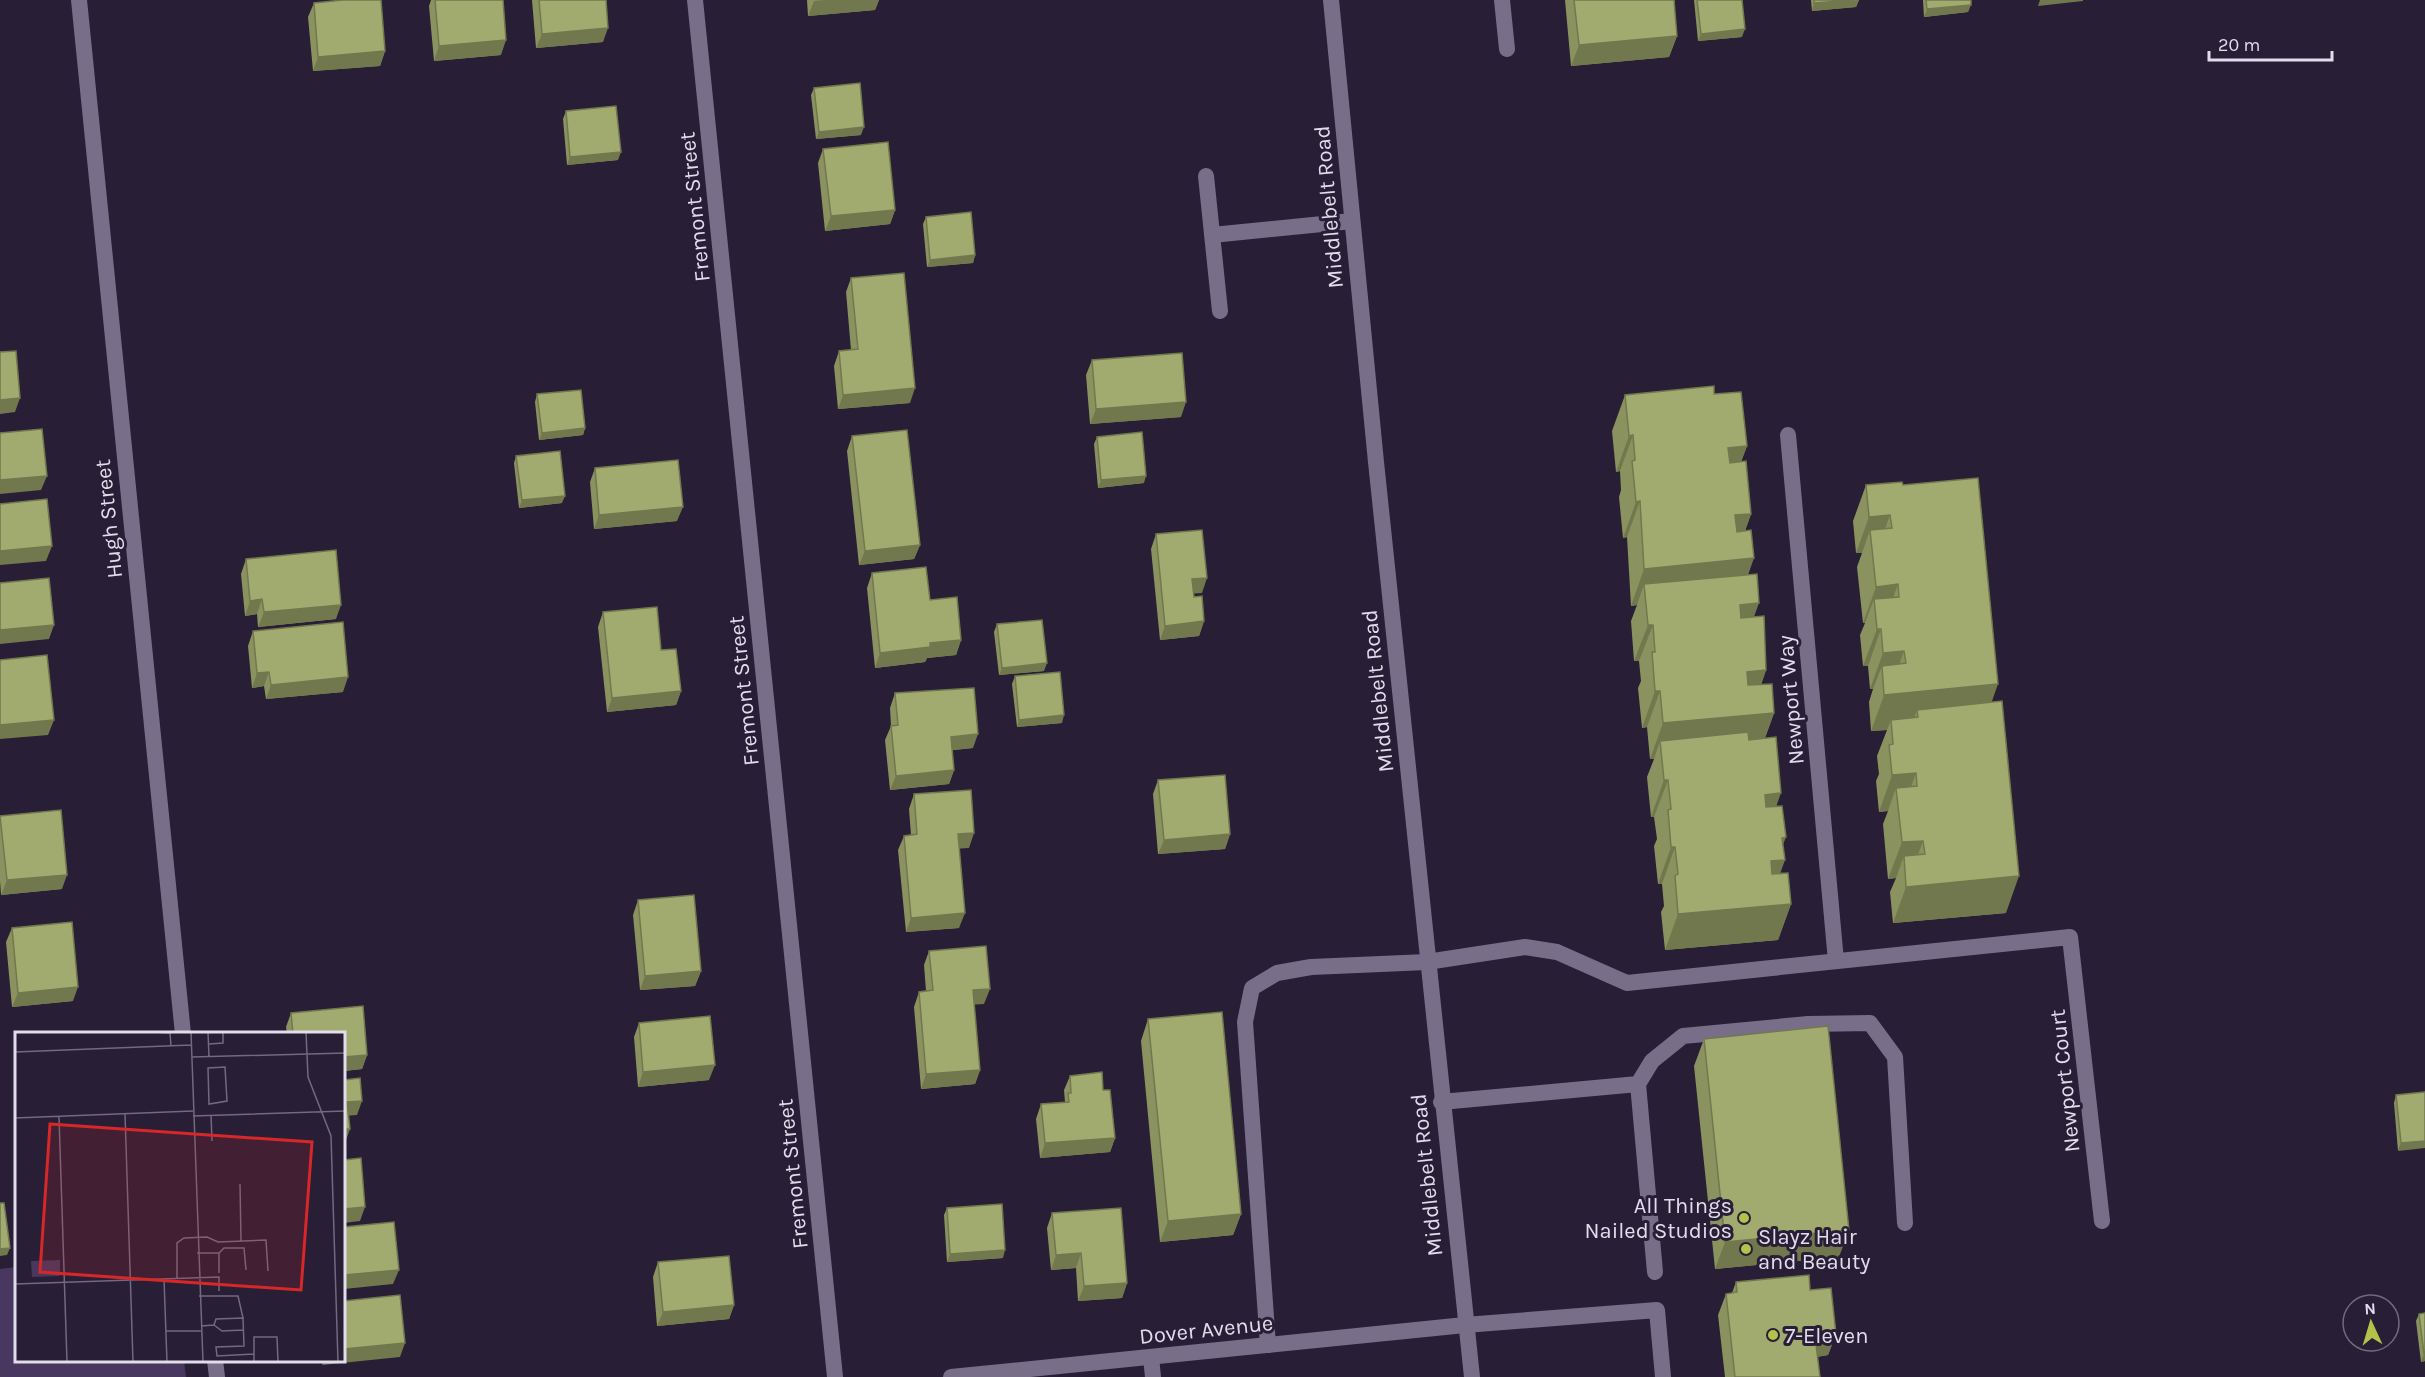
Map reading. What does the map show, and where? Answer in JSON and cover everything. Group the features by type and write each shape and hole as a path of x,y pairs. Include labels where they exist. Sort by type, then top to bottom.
{"street":[{"name":"Hugh Street","path":"79,0 183,1032"},
{"name":"Fremont Street","path":"695,0 835,1377"},
{"name":"Middlebelt Road","path":"1331,0 1441,1102 1472,1377"},
{"path":"1502,0 1507,49"},
{"path":"1206,176 1220,311"},
{"path":"1212,235 1352,221"},
{"name":"Newport Way","path":"1788,435 1836,961"},
{"name":"Newport Court","path":"1836,961 2070,937 2102,1221"},
{"path":"1268,1345 1245,1022 1252,988 1277,973 1311,967 1427,962 1524,947 1557,952 1627,983 1836,961"},
{"path":"1655,1272 1638,1084 1652,1061 1683,1036 1808,1024 1870,1023 1895,1057 1905,1223"},
{"path":"1441,1102 1638,1084"},
{"name":"Dover Avenue","path":"951,1377 1465,1325 1657,1310 1663,1377"},
{"path":"1150,1357 1153,1377"},
{"path":"216,1362 217,1377"}],"shaded area":[{"path":"15,1267 15,1362 184,1362 186,1377 0,1377 0,1269"}],"building":[{"path":"381,0 385,51 318,57 314,3"},
{"path":"435,0 503,0 506,40 439,46"},
{"path":"539,0 606,0 608,28 542,34"},
{"path":"1574,0 1674,0 1677,36 1579,45"},
{"path":"1697,0 1742,0 1745,29 1701,34"},
{"path":"1814,0 1854,0 1814,3"},
{"path":"1926,0 1971,0 1971,5 1927,9"},
{"path":"860,83 864,127 819,132 814,88"},
{"path":"616,106 621,152 570,157 566,111"},
{"path":"888,142 895,210 831,216 823,149"},
{"path":"971,212 975,255 930,260 926,217"},
{"path":"904,273 915,388 843,395 839,351 858,349 851,278"},
{"path":"16,351 20,398 0,400 0,352"},
{"path":"1182,353 1186,402 1096,409 1092,360"},
{"path":"1714,386 1714,394 1741,392 1747,446 1728,448 1730,463 1746,461 1751,514 1735,515 1737,532 1751,530 1754,558 1644,569 1640,501 1636,502 1632,461 1635,460 1633,435 1629,436 1625,395"},
{"path":"581,390 585,428 542,433 537,394"},
{"path":"42,429 47,476 0,480 0,433"},
{"path":"907,430 920,545 865,551 852,436"},
{"path":"1142,432 1146,476 1101,480 1097,437"},
{"path":"560,451 565,496 522,500 516,456"},
{"path":"678,460 683,507 599,515 595,468"},
{"path":"1978,478 1998,684 1884,695 1882,666 1906,663 1904,651 1883,653 1881,629 1877,629 1874,599 1899,597 1898,584 1876,587 1870,530 1892,528 1890,515 1869,517 1866,485 1902,482 1903,485"},
{"path":"47,499 52,546 0,551 0,504"},
{"path":"1202,530 1207,578 1192,579 1194,597 1202,596 1204,621 1165,626 1156,534"},
{"path":"336,550 341,605 264,612 262,599 250,601 246,559"},
{"path":"926,567 930,600 957,597 961,640 930,643 930,647 880,653 872,573"},
{"path":"1757,574 1759,603 1740,605 1741,618 1764,616 1766,670 1747,672 1748,685 1772,684 1774,713 1663,723 1660,691 1655,691 1652,652 1655,652 1653,625 1648,625 1644,584"},
{"path":"49,578 54,625 0,630 0,583"},
{"path":"657,607 661,650 676,649 681,691 612,698 603,612"},
{"path":"1042,620 1047,663 1002,668 997,624"},
{"path":"343,622 348,677 271,685 269,672 257,673 253,631"},
{"path":"47,655 54,720 0,725 0,660"},
{"path":"1060,672 1064,715 1019,720 1015,676"},
{"path":"974,688 978,734 951,737 954,770 896,776 891,726 898,725 895,693"},
{"path":"2002,701 2019,876 1906,887 1904,856 1925,854 1923,841 1902,842 1896,788 1917,786 1916,773 1892,775 1889,745 1893,744 1891,720 1918,717 1917,710"},
{"path":"1748,732 1749,740 1776,737 1781,793 1765,795 1766,807 1782,806 1786,837 1782,838 1785,860 1771,861 1772,874 1788,873 1791,904 1678,914 1675,876 1678,874 1675,847 1671,847 1668,780 1664,780 1660,741"},
{"path":"1225,775 1230,834 1164,840 1158,780"},
{"path":"971,790 974,833 958,834 965,913 911,918 904,836 917,834 914,794"},
{"path":"61,810 67,875 7,880 0,816"},
{"path":"694,895 701,971 645,976 638,900"},
{"path":"72,922 78,987 18,993 12,928"},
{"path":"986,946 990,989 973,990 980,1070 926,1074 919,992 933,990 929,951"},
{"path":"363,1006 367,1055 345,1057 345,1032 293,1032 291,1013"},
{"path":"1222,1012 1241,1214 1168,1221 1148,1019"},
{"path":"710,1016 715,1065 643,1072 639,1023"},
{"path":"1828,1026 1849,1230 1725,1242 1704,1039"},
{"path":"1102,1072 1103,1090 1110,1090 1115,1138 1045,1143 1041,1104 1069,1102 1070,1076"},
{"path":"360,1078 362,1101 347,1102 350,1129 345,1129 345,1080"},
{"path":"2425,1092 2425,1141 2401,1143 2396,1095"},
{"path":"361,1158 365,1207 345,1209 345,1160"},
{"path":"0,1203 4,1203 10,1248 0,1249"},
{"path":"1002,1204 1005,1250 950,1254 947,1208"},
{"path":"1121,1208 1127,1283 1084,1286 1081,1253 1056,1255 1052,1213"},
{"path":"394,1222 399,1270 345,1275 345,1227"},
{"path":"729,1256 734,1305 663,1312 658,1262"},
{"name":"7-Eleven","path":"1809,1275 1810,1290 1831,1288 1836,1334 1815,1336 1820,1377 1735,1377 1726,1294 1737,1292 1736,1282"},
{"path":"400,1295 405,1343 345,1349 345,1301"},
{"path":"2425,1313 2425,1354 2424,1354 2419,1314"}],"place":[{"name":"All Things Nailed Studios","path":"1744,1218"},
{"name":"Slayz Hair and Beauty","path":"1746,1249"},
{"name":"7-Eleven","path":"1773,1335"}]}
